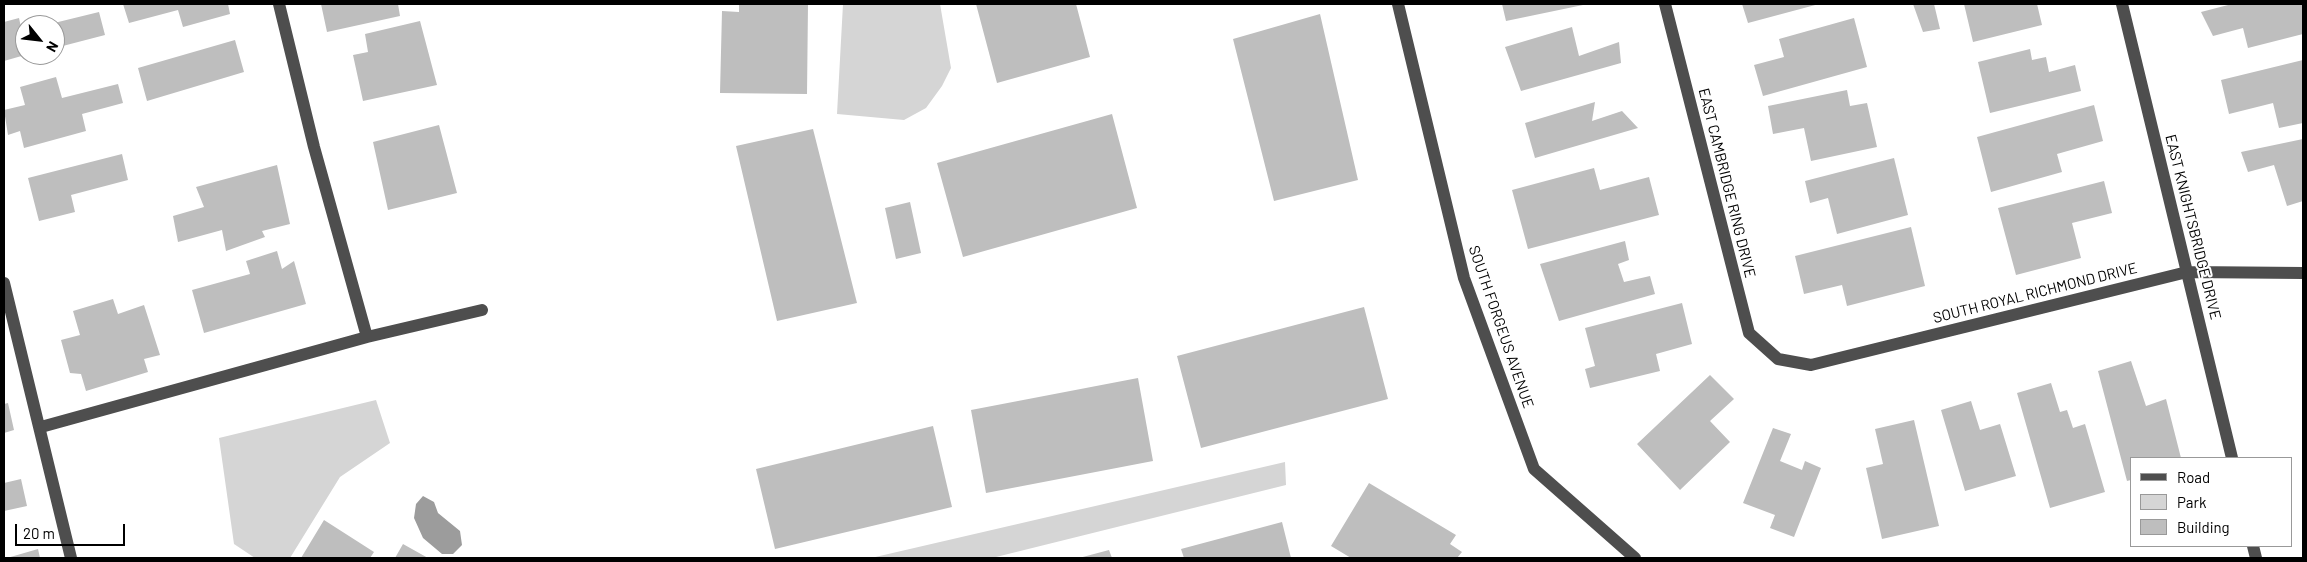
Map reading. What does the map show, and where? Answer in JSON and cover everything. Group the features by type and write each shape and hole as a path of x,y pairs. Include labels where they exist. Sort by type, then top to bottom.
{"street":[{"path":"279,4 314,148 367,337"},
{"name":"SOUTH FORGEUS AVENUE","path":"1398,4 1464,278 1534,468 1635,558"},
{"name":"EAST CAMBRIDGE RING DRIVE","path":"1665,4 1749,333 1778,359"},
{"name":"EAST KNIGHTSBRIDGE DRIVE","path":"2122,4 2232,457"},
{"name":"SOUTH ROYAL RICHMOND DRIVE","path":"1778,359 1811,365 2187,272 2303,272"},
{"path":"4,283 41,427 71,558"},
{"path":"41,427 367,337 482,310"}],"green space":[{"path":"843,4 940,4 951,68 942,86 926,108 904,120 837,114"},
{"path":"376,400 390,443 340,477 290,558 255,558 234,544 219,438"},
{"path":"1285,462 1286,485 992,558 871,558"}],"shaded area":[{"path":"423,496 434,502 438,513 460,531 462,545 453,554 442,554 423,538 414,518 416,504"}],"building":[{"path":"123,4 228,4 230,14 183,27 178,10 129,23"},
{"path":"321,4 398,4 400,16 327,32"},
{"path":"739,4 808,4 807,94 720,93 722,11 739,12"},
{"path":"976,4 1076,4 1090,57 997,83"},
{"path":"1502,4 1583,4 1583,5 1506,21"},
{"path":"1742,4 1819,4 1748,23"},
{"path":"1913,4 1934,4 1940,29 1923,32"},
{"path":"1964,4 2037,4 2042,25 1973,42"},
{"path":"2232,4 2303,4 2303,34 2248,48 2243,28 2213,36 2201,12"},
{"path":"99,12 105,35 65,45 65,20"},
{"path":"1320,14 1358,180 1274,201 1233,39"},
{"path":"1854,18 1867,67 1763,96 1754,65 1784,57 1779,39"},
{"path":"15,19 15,58 4,61 4,22"},
{"path":"420,21 437,85 363,101 353,55 368,52 365,34"},
{"path":"1572,27 1579,56 1619,42 1621,63 1521,91 1505,47"},
{"path":"235,40 244,72 147,101 138,68"},
{"path":"2030,49 2032,60 2046,57 2049,72 2075,65 2081,91 1990,113 1978,62"},
{"path":"2303,60 2303,123 2279,128 2273,103 2229,114 2221,80"},
{"path":"56,77 62,98 118,84 123,103 82,114 86,131 24,148 20,131 8,135 4,110 25,105 20,87"},
{"path":"1847,90 1850,106 1867,103 1877,147 1811,161 1804,128 1773,134 1768,106"},
{"path":"1595,102 1592,121 1622,111 1638,128 1535,158 1525,123"},
{"path":"2094,105 2103,141 2057,154 2062,172 1991,192 1977,137"},
{"path":"1112,114 1137,208 963,257 937,163"},
{"path":"439,125 457,193 388,210 373,142"},
{"path":"813,129 857,303 777,321 736,146"},
{"path":"2303,139 2303,201 2287,206 2274,165 2248,172 2241,152"},
{"path":"122,154 128,180 71,195 75,212 39,221 28,178"},
{"path":"1894,158 1908,215 1837,234 1828,198 1810,203 1805,181"},
{"path":"277,165 290,224 262,231 265,237 226,251 222,230 178,242 173,216 204,207 196,187"},
{"path":"1594,168 1600,190 1649,177 1659,215 1528,249 1512,190"},
{"path":"2104,181 2112,213 2072,223 2081,258 2016,275 1998,208"},
{"path":"910,202 921,253 896,259 885,208"},
{"path":"1911,227 1925,286 1847,306 1842,285 1804,294 1795,256"},
{"path":"1625,241 1629,260 1618,264 1624,282 1650,276 1655,294 1559,321 1540,264"},
{"path":"277,251 282,269 294,261 306,304 204,333 192,290 250,274 246,261"},
{"path":"113,299 118,314 144,305 160,355 144,359 148,372 86,391 81,374 70,373 61,340 80,335 73,311"},
{"path":"1682,303 1692,344 1656,354 1660,371 1590,388 1585,369 1595,366 1585,328"},
{"path":"1364,307 1388,399 1201,448 1177,356"},
{"path":"2131,361 2146,406 2166,399 2181,457 2130,457 2130,480 2127,481 2098,371"},
{"path":"1710,375 1734,399 1710,421 1730,442 1680,490 1637,444"},
{"path":"1138,378 1153,461 986,493 971,410"},
{"path":"2051,383 2060,412 2067,410 2073,428 2085,424 2105,492 2050,508 2017,393"},
{"path":"1971,401 1980,430 2000,424 2016,476 1965,491 1941,410"},
{"path":"8,403 14,430 4,433 4,404"},
{"path":"1914,420 1939,526 1882,539 1866,468 1883,464 1875,429"},
{"path":"933,426 952,507 775,549 756,469"},
{"path":"1773,428 1791,434 1780,461 1802,470 1805,461 1821,468 1794,537 1770,528 1775,515 1743,503"},
{"path":"21,479 27,506 4,511 4,483"},
{"path":"1369,483 1456,535 1450,544 1462,552 1457,558 1351,558 1331,546"},
{"path":"324,520 374,552 370,558 301,558"},
{"path":"1282,522 1291,558 1184,558 1181,549"},
{"path":"403,544 428,558 395,558"},
{"path":"38,549 40,558 7,558"},
{"path":"1109,550 1112,558 1079,558"}]}
